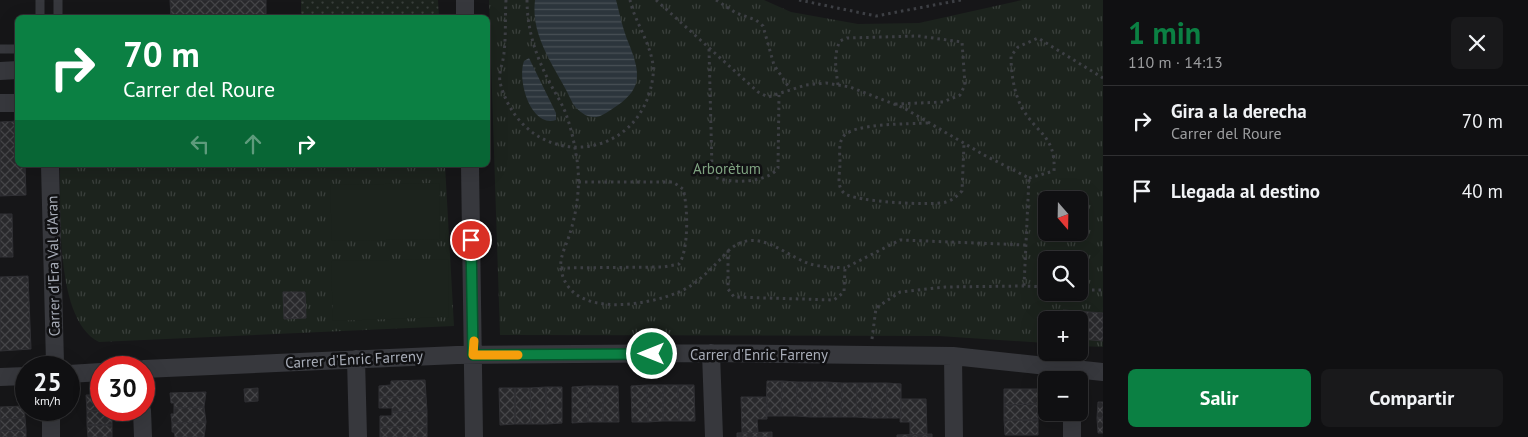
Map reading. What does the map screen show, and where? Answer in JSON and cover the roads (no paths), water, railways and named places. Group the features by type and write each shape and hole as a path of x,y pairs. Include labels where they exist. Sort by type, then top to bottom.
{"street":[{"path":"465,0 466,15"},
{"path":"0,71 15,70"},
{"path":"0,104 15,103"},
{"name":"Carrer d'Era Val d'Aran","path":"50,167 54,356"},
{"path":"470,167 474,437"},
{"path":"711,353 714,437"},
{"name":"Carrer d'Enric Farreny","path":"155,368 473,355 711,353 953,356 1052,371"},
{"path":"953,356 954,437"},
{"path":"356,359 358,437"},
{"name":"Carrer d'Enric Farreny","path":"1088,373 1103,372"},
{"path":"0,377 15,376"},
{"path":"51,421 52,437"},
{"path":"142,421 142,437"},
{"path":"1072,421 1072,437"}],"lane":[{"path":"40,0 40,15"},
{"path":"58,0 58,15"},
{"path":"0,49 15,49"}],"park label":[{"name":"Arborètum","path":"727,168"}]}
